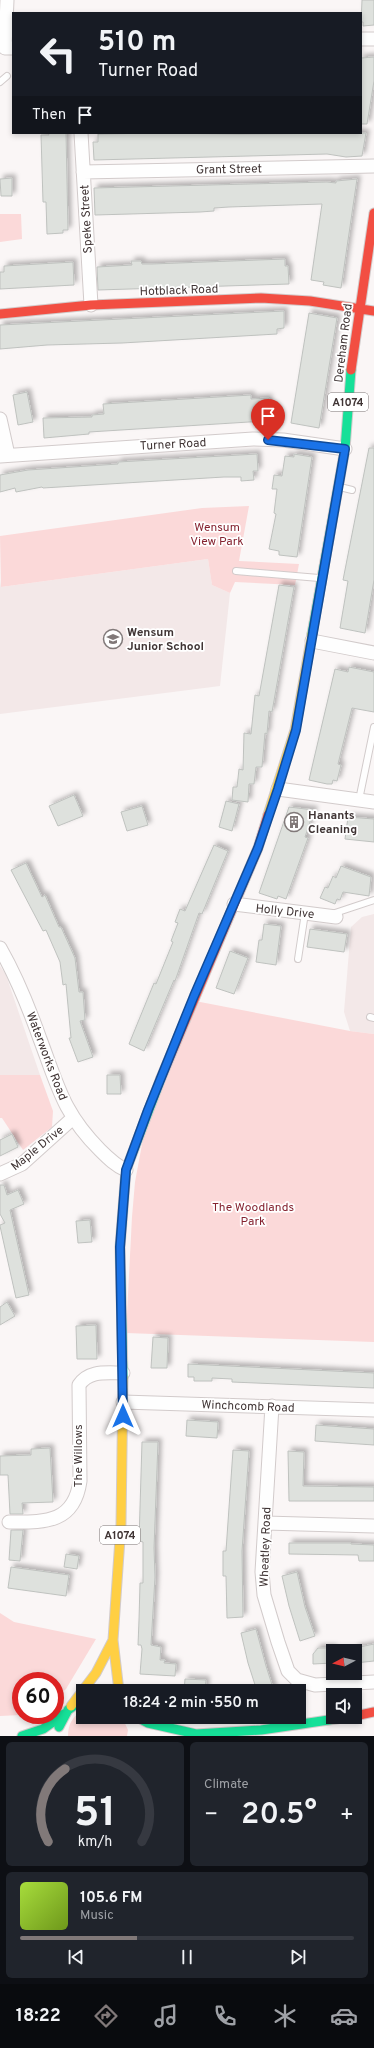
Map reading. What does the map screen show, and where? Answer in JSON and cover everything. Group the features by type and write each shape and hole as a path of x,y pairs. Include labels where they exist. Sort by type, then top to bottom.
{"main road":[{"name":"Dereham Road","path":"118,1684 113,1640 121,1524 123,1373 120,1247 126,1170 148,1110 194,996 258,848 296,730 345,449 352,355 374,213"},
{"name":"Hotblack Road","path":"0,314 91,305 261,298 310,301 374,311"},
{"name":"Dereham Road","path":"64,1714 72,1706 96,1673 113,1640"},
{"name":"Dereham Road","path":"72,1706 76,1703"},
{"path":"362,1715 374,1712"},
{"path":"155,1724 193,1735 261,1730 326,1721"},
{"path":"22,1736 43,1729 50,1724"},
{"name":"Dereham Road","path":"58,1736 60,1724"},
{"path":"135,1724 136,1729"}],"street":[{"path":"8,0 9,48"},
{"path":"362,39 374,39"},
{"name":"Speke Street","path":"81,134 91,305"},
{"name":"Grant Street","path":"83,172 374,166"},
{"path":"0,419 4,456"},
{"name":"Turner Road","path":"4,456 253,439 283,440 345,449"},
{"path":"312,641 374,653"},
{"path":"278,789 374,802"},
{"name":"Holly Drive","path":"234,904 333,916"},
{"name":"Waterworks Road","path":"0,948 35,1025 57,1086 73,1118 104,1154 119,1168 126,1170"},
{"name":"Maple Drive","path":"0,1174 22,1164 73,1118"},
{"name":"The Willows","path":"9,1522 50,1520 70,1509 78,1494 80,1481 79,1385 83,1379 91,1374 123,1373"},
{"name":"Winchcomb Road","path":"123,1402 374,1410"},
{"name":"Wheatley Road","path":"272,1406 262,1572 264,1595 288,1670 297,1680 314,1685 374,1682"},
{"path":"265,1523 374,1526"}],"lane":[{"path":"0,82 6,76"},
{"path":"338,487 352,490"},
{"path":"236,572 323,578"},
{"path":"359,800 374,727"},
{"path":"333,916 374,900"},
{"path":"298,958 305,913"},
{"path":"261,1730 273,1736"}],"shaded area":[{"name":"Wensum Junior School","path":"208,559 212,585 230,593 220,686 0,714 0,580 1,587"},
{"path":"374,914 374,1034 350,1031 344,1012 351,927 362,917"},
{"path":"0,966 6,975 40,1075 0,1075"}],"green space":[{"path":"0,214 21,214 22,239 0,242"},
{"name":"Wensum View Park","path":"249,506 239,561 299,564 295,585 235,582 230,593 212,585 208,559 1,587 0,536 202,508"},
{"name":"The Woodlands Park","path":"195,1001 350,1031 374,1034 374,1342 126,1333 135,1182 143,1139"},
{"path":"0,1075 40,1075 53,1111 52,1127 23,1150 2,1118 0,1118"},
{"path":"0,1613 14,1622 96,1639 64,1691 64,1672 12,1672 12,1715 0,1716"},
{"path":"76,1715 76,1724 125,1724 128,1730 127,1736 68,1736 69,1727"}],"building":[{"path":"362,0 374,0 374,25 363,26"},
{"path":"374,57 374,81 367,124 362,124 362,58"},
{"path":"366,133 362,156 346,157 327,154 94,160 93,142 98,142 98,134"},
{"path":"66,134 68,230 63,230 63,233 47,234 46,202 43,202 41,135"},
{"path":"12,178 12,196 1,196 0,179"},
{"path":"357,179 341,288 323,285 324,282 311,280 322,204 229,207 214,208 214,211 200,212 95,215 94,188 336,183 336,181"},
{"path":"285,259 285,266 288,266 289,284 98,290 97,267 132,265 131,261 141,261 142,264 152,264"},
{"path":"73,262 74,285 0,289 0,272 4,272 4,266"},
{"path":"284,311 284,328 277,329 277,334 122,343 47,345 0,349 0,325"},
{"path":"309,313 337,318 319,428 291,423"},
{"path":"27,392 33,422 18,425 13,395"},
{"path":"251,395 251,399 269,398 265,421 89,432 89,434 44,438 43,418 92,417 92,415 104,414 103,404"},
{"path":"369,448 374,448 374,580 365,633 340,628 348,581 343,580"},
{"path":"257,454 258,471 253,471 254,480 241,481 241,477 224,477 42,487 16,492 15,488 0,492 0,475 28,470 118,464 118,462"},
{"path":"294,454 312,457 297,557 279,555 279,551 269,549 276,514 274,513 277,489 272,489 274,475 282,476 285,456 294,457"},
{"path":"279,585 294,587 272,712 269,711 267,734 265,733 262,767 256,767 254,784 249,784 248,802 232,800 233,787 237,787 239,769 243,770 244,733 251,734 255,695 259,696"},
{"path":"349,667 374,672 374,712 352,708 338,764 341,765 337,781 333,780 332,784 327,784 309,780 335,669 348,672"},
{"path":"74,795 83,816 58,826 49,806"},
{"path":"226,801 239,804 232,831 219,827"},
{"path":"142,806 148,825 127,831 121,812"},
{"path":"289,807 314,810 305,837 308,838 286,899 278,896 277,899 259,893"},
{"path":"348,817 374,819 374,842 345,839"},
{"path":"214,845 228,851 202,914 199,913 175,981 174,980 144,1051 129,1044 154,983 156,984 173,942 171,941 178,923 175,922 180,909 185,911"},
{"path":"26,863 42,897 45,895 75,958 79,992 83,992 85,1020 80,1021 93,1057 78,1062 69,1038 71,1038 66,984 63,985 60,962 46,930 43,931 11,870"},
{"path":"341,866 371,877 369,896 343,892 340,900 337,899 335,904 320,898 325,887 328,888 333,876 336,878"},
{"path":"264,924 281,926 276,965 256,962 259,940 262,940"},
{"path":"310,929 347,934 344,952 307,947"},
{"path":"230,951 248,958 234,994 216,988"},
{"path":"107,1075 120,1075 121,1094 107,1094"},
{"path":"12,1134 18,1147 0,1156 0,1140"},
{"path":"0,1185 4,1185 7,1195 18,1190 24,1204 10,1210 29,1295 16,1298 0,1226 5,1223 0,1214"},
{"path":"90,1220 92,1242 78,1243 76,1221"},
{"path":"7,1302 15,1316 0,1325 0,1307"},
{"path":"96,1325 97,1359 77,1359 76,1326"},
{"path":"153,1337 168,1338 167,1368 151,1368"},
{"path":"188,1364 374,1373 374,1388 232,1382 232,1379 212,1378 212,1381 194,1381 194,1377 188,1377"},
{"path":"187,1420 218,1422 217,1438 186,1436"},
{"path":"316,1425 374,1429 374,1445 315,1441"},
{"path":"142,1442 158,1442 154,1548 155,1577 151,1645 161,1647 160,1660 165,1660 164,1663 176,1664 175,1676 140,1674 142,1649 141,1645 138,1645 140,1583 143,1583 143,1542 139,1541"},
{"path":"50,1448 53,1502 22,1503 23,1514 10,1514 8,1475 0,1475 0,1456 31,1455 31,1449"},
{"path":"233,1450 249,1451 242,1551 243,1617 227,1618 226,1576 223,1576 223,1551 226,1551"},
{"path":"288,1451 304,1452 303,1486 374,1487 374,1501 289,1501"},
{"path":"11,1530 23,1530 20,1561 9,1560"},
{"path":"289,1543 351,1543 374,1545 374,1561 359,1561 358,1555 289,1554"},
{"path":"66,1554 79,1556 77,1569 64,1567"},
{"path":"11,1567 69,1575 66,1596 8,1588"},
{"path":"297,1572 305,1607 315,1636 300,1641 289,1606 282,1576"},
{"path":"256,1629 272,1684 255,1684 241,1633"},
{"path":"374,1644 374,1661 362,1662 362,1647"},
{"path":"318,1648 326,1648 326,1663 313,1664 313,1654"},
{"path":"185,1679 206,1680 206,1684 185,1684"}],"traffic: fast":[{"path":"312,634 345,449 351,370"},
{"path":"123,1377 120,1247 126,1170 161,1078"},
{"path":"59,1727 68,1710 76,1704"},
{"path":"306,1723 326,1720"},
{"path":"22,1736 43,1729 50,1724"},
{"path":"152,1724 196,1734 261,1730 302,1724"}],"traffic: slow":[{"path":"268,815 295,730 312,634"},
{"path":"118,1684 113,1640 121,1524 123,1377"},
{"path":"71,1706 96,1673 113,1640"}],"traffic: jam":[{"path":"351,370 374,213"},
{"path":"0,314 91,305 261,298 310,301 374,311"},
{"path":"161,1078 258,848 268,815"},
{"path":"362,1715 374,1712"}],"place":[{"name":"Wensum Junior School","path":"113,639"},
{"name":"Hanants Cleaning","path":"294,822"}],"route":[{"path":"123,1416 120,1247 126,1170 148,1110 194,996 262,839 296,730 345,449 283,440 268,440"}]}
